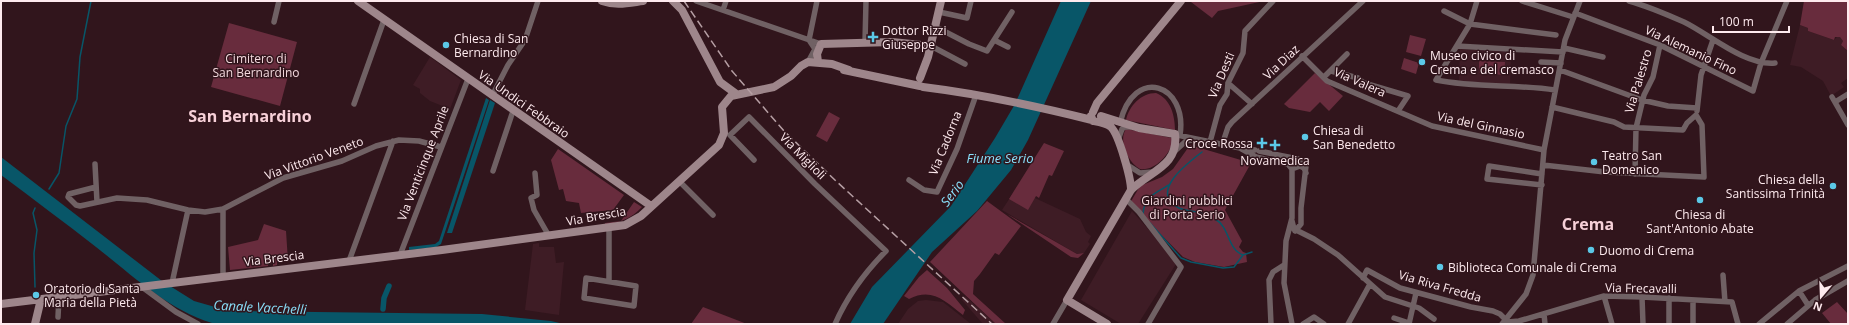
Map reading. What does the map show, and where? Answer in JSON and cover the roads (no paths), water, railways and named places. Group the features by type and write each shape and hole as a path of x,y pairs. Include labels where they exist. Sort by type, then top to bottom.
{"street":[{"path":"274,22 279,1"},
{"name":"Via Undici Febbraio","path":"358,1 513,111 651,206"},
{"path":"492,96 508,65 525,40 538,1"},
{"path":"602,1 621,4 643,1"},
{"path":"673,1 682,10 720,82 735,94"},
{"path":"696,1 820,44 892,42 931,46 965,64"},
{"path":"723,10 726,1"},
{"path":"754,160 727,134 722,107 725,102 735,94 768,89 783,82 808,62 815,49 809,40 816,1"},
{"path":"865,42 866,1"},
{"path":"923,82 941,1"},
{"path":"939,12 967,18 971,1"},
{"path":"1096,116 1099,101 1181,1"},
{"name":"Via Desti","path":"1210,142 1220,105 1227,94 1228,83 1243,53 1245,31 1273,1"},
{"name":"Via Diaz","path":"1222,145 1228,127 1302,56 1363,1"},
{"path":"1477,1 1470,24 1436,80 1459,85 1531,86 1555,90"},
{"name":"Via Alemanio Fino","path":"1522,1 1574,15 1660,45 1753,91 1760,63"},
{"path":"1504,322 1511,315 1528,289 1534,268 1539,225 1544,150 1563,50 1580,1"},
{"path":"1629,1 1684,22 1713,40 1760,63 1774,63"},
{"path":"1760,63 1787,1"},
{"path":"1444,11 1470,24 1556,35"},
{"path":"936,27 969,44 987,51 1012,12"},
{"path":"354,104 384,20"},
{"path":"994,40 1008,47"},
{"path":"1543,165 1605,172 1704,177 1702,124 1696,116 1700,74 1713,40"},
{"path":"818,62 817,54 820,44"},
{"name":"Via Palestro","path":"1635,174 1636,128 1642,100 1653,77 1660,45"},
{"path":"1457,46 1563,50 1603,57"},
{"path":"1324,77 1347,54"},
{"name":"Via Valera","path":"1302,56 1327,81 1398,111 1414,120"},
{"path":"808,62 818,62 849,70"},
{"path":"1541,62 1561,63"},
{"path":"798,70 813,66 849,70 892,79 923,82 976,95 1056,110 1068,114 1096,116 1120,127 1140,128 1301,161 1306,166 1301,208 1301,224 1290,234 1286,242"},
{"path":"1560,70 1642,100 1668,106 1697,108"},
{"path":"1331,71 1358,78 1364,83 1408,96 1398,111"},
{"name":"Via Venticinque Aprile","path":"400,255 468,79"},
{"path":"1228,83 1252,104"},
{"path":"1118,141 1120,127 1127,103 1134,94 1146,88 1157,87 1169,94 1176,104 1181,123 1177,135 1175,151"},
{"path":"1836,102 1848,94"},
{"name":"Via Cadorna","path":"909,180 924,190 937,192 957,149 976,95"},
{"path":"1832,96 1848,125"},
{"path":"1552,106 1614,122 1624,127 1636,128 1684,130 1687,123 1696,116"},
{"path":"493,171 513,111"},
{"path":"1096,116 1112,128 1131,180 1131,190"},
{"name":"Via Miglioli","path":"727,134 749,117 815,184 886,251 875,261 854,289 835,324"},
{"name":"Via del Ginnasio","path":"1414,120 1432,126 1544,150"},
{"name":"Via Brescia","path":"1,304 549,236 609,228 631,223 719,145 727,134"},
{"path":"1053,324 1131,190 1167,162 1175,151 1186,141 1201,140"},
{"path":"349,261 393,141"},
{"name":"Via Vittorio Veneto","path":"96,187 73,192 69,194 68,197 80,206 117,198 147,200 188,210 205,212 223,210 283,178 342,161 376,146 393,141 417,141 441,146"},
{"path":"1256,152 1286,163 1292,169 1292,226 1296,230 1314,239 1338,255 1385,297 1419,308 1434,319"},
{"path":"95,164 97,202"},
{"path":"1126,164 1140,173 1156,171"},
{"path":"1292,169 1300,166 1304,168 1306,173"},
{"path":"1542,174 1489,166 1487,179 1542,185"},
{"path":"535,174 537,195 531,198 534,210 549,236"},
{"path":"679,181 713,215"},
{"path":"1126,199 1139,212 1181,268 1148,324"},
{"path":"170,283 188,210"},
{"path":"223,210 223,276"},
{"path":"1292,218 1287,235 1284,265 1285,291 1292,324"},
{"path":"609,228 609,281"},
{"path":"1271,324 1269,280 1273,272 1284,265"},
{"path":"1759,324 1799,291 1847,268"},
{"name":"Via Riva Fredda","path":"1363,278 1367,270 1400,288 1471,307 1493,311 1500,314 1504,322"},
{"path":"1723,275 1725,302 1732,302 1738,324"},
{"path":"586,278 609,281 636,286 634,306 584,298 586,278"},
{"path":"1787,324 1808,305 1848,281"},
{"path":"1348,324 1370,284"},
{"path":"143,287 176,312 198,324"},
{"path":"1799,291 1808,305"},
{"path":"1394,318 1409,323 1416,293"},
{"path":"1604,296 1612,324"},
{"name":"Via Frecavalli","path":"1504,322 1519,321 1604,296 1669,298 1725,302"},
{"path":"58,317 59,297"},
{"path":"1642,297 1642,324"},
{"path":"1669,298 1669,324"},
{"path":"35,324 41,300"},
{"path":"1067,300 1107,324"},
{"path":"1693,300 1693,324"},
{"path":"1544,314 1545,324"},
{"path":"1303,324 1314,317 1324,324"}],"water":[{"name":"Fiume Serio","path":"1061,1 1091,1 1028,140 1011,170 977,211 932,252 883,324 850,324 872,287 951,206 1015,104"},
{"path":"486,98 489,100 441,244 436,247 409,250 409,247 435,244 439,241"},
{"path":"490,100 495,103 452,233 447,233"},
{"path":"1,157 162,281 194,301 215,307 242,311 482,314 551,321 564,324 212,323 196,317 165,300 1,175"}],"waterway":[{"path":"49,189 59,173 66,126 77,99 80,57 91,1"},
{"path":"1202,152 1180,170 1169,186 1168,194 1171,201 1179,208 1209,215"},
{"path":"1143,214 1148,199 1169,185"},
{"path":"35,208 33,213 37,230 34,253 35,287"},
{"path":"1215,219 1223,227 1231,243 1238,252 1243,255 1252,252"},
{"path":"1150,223 1181,258 1191,262 1223,268 1234,267 1243,255"},
{"path":"383,309 384,298 389,286"}],"railway":[{"path":"684,1 732,71 784,131 836,181 992,324"}],"place":[{"name":"Dottor Rizzi Giuseppe","path":"873,37"},
{"name":"Chiesa di San Bernardino","path":"446,45"},
{"name":"Museo civico di Crema e del cremasco","path":"1422,62"},
{"name":"Chiesa di San Benedetto","path":"1305,137"},
{"name":"Croce Rossa","path":"1262,143"},
{"name":"Novamedica","path":"1275,145"},
{"name":"Teatro San Domenico","path":"1594,162"},
{"name":"Chiesa della Santissima Trinità","path":"1833,186"},
{"name":"Chiesa di Sant'Antonio Abate","path":"1700,200"},
{"name":"Duomo di Crema","path":"1591,250"},
{"name":"Biblioteca Comunale di Crema","path":"1440,267"},
{"name":"Oratorio di Santa Maria della Pietà","path":"36,295"}],"district":[{"name":"San Bernardino","path":"250,116"},
{"name":"Crema","path":"1588,224"}],"park label":[{"name":"Cimitero di San Bernardino","path":"256,65"},
{"name":"Giardini pubblici di Porta Serio","path":"1187,207"}],"water label":[{"name":"Serio","path":"952,193"},
{"name":"Canale Vacchelli","path":"260,307"}]}
